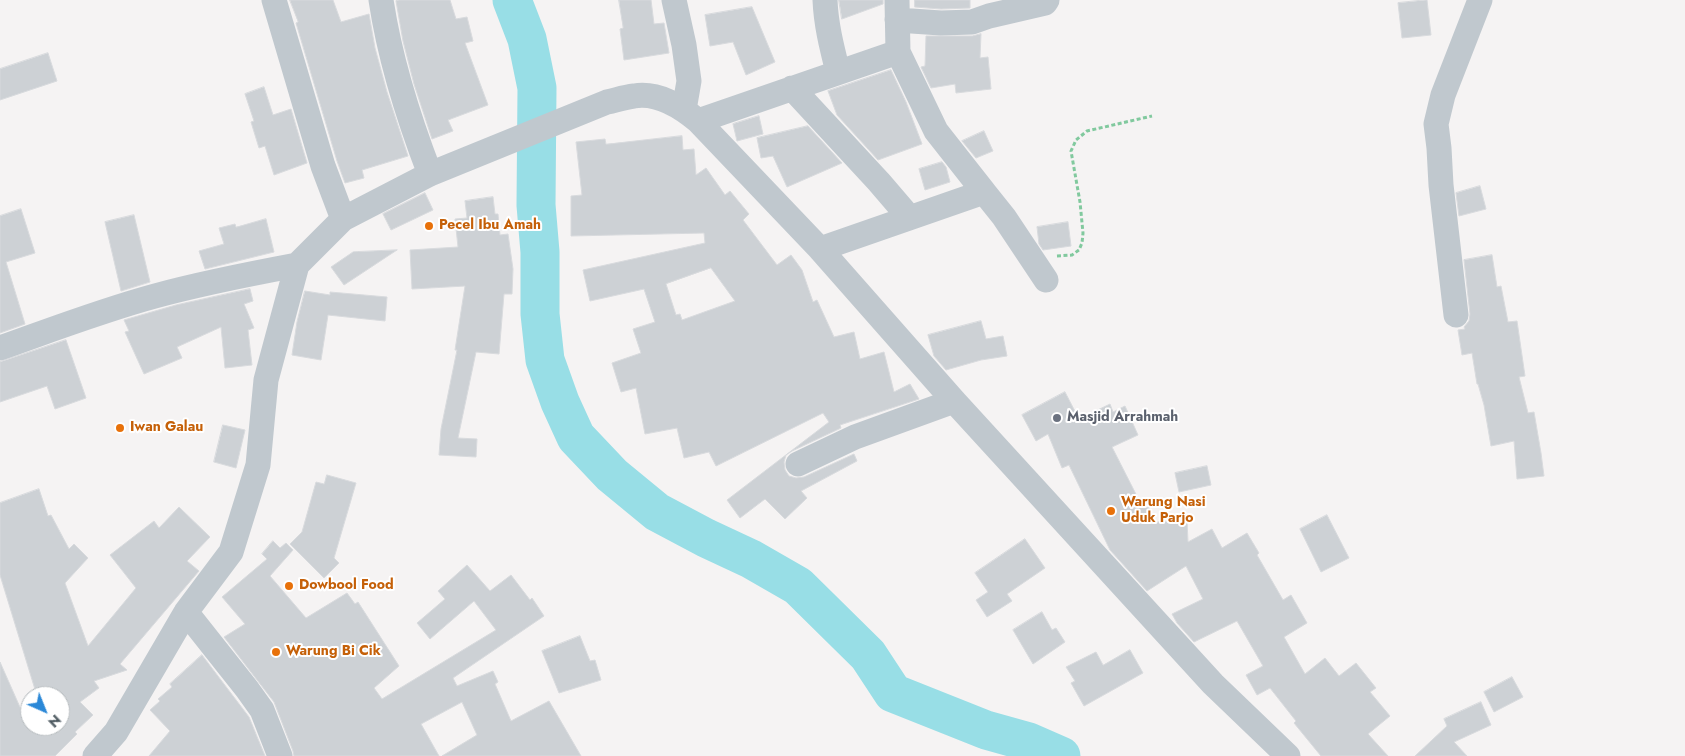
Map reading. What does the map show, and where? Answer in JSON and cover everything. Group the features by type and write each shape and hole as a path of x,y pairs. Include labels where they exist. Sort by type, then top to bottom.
{"street":[{"path":"274,0 323,166 343,219"},
{"path":"381,0 392,60 410,123 430,174"},
{"path":"674,0 684,45 691,115"},
{"path":"825,0 831,44 838,72"},
{"path":"1046,280 1004,217 936,131 898,52 897,10 941,23 972,22 1047,0"},
{"path":"1456,316 1436,124 1443,95 1480,0"},
{"path":"691,115 792,88 898,52"},
{"path":"792,88 910,217"},
{"path":"96,756 116,732 186,612 230,552 258,465 266,380 297,265 343,219 430,174 607,102 636,95 663,98 691,115 820,249 954,401 1213,684 1288,756"},
{"path":"820,249 984,192"},
{"path":"0,348 154,296 252,273 297,265"},
{"path":"798,464 855,437 954,401"},
{"path":"186,612 262,710 280,756"}],"path":[{"path":"1032,260 1072,255 1079,250 1082,243 1080,202 1071,151 1076,140 1087,131 1152,116"}],"building":[{"path":"290,0 333,0 341,22 369,14 375,48 387,92 408,156 362,170 364,178 345,183"},
{"path":"450,0 456,19 467,17 473,41 465,43 488,105 448,120 453,131 432,139 414,84 403,41 396,1"},
{"path":"619,0 651,0 654,24 664,23 669,53 624,60 620,29 623,28"},
{"path":"839,0 883,0 883,4 842,19"},
{"path":"915,0 970,0 970,8 941,9 915,7"},
{"path":"1427,0 1431,35 1402,38 1398,3"},
{"path":"752,7 775,62 746,75 733,42 710,46 705,15"},
{"path":"981,34 980,58 988,57 991,89 956,93 955,84 931,88 921,67 925,66 926,36 972,36"},
{"path":"48,53 57,81 0,100 0,69"},
{"path":"891,70 922,144 878,160 837,115 828,91"},
{"path":"264,87 273,115 291,109 307,163 274,175 265,146 259,148 251,122 254,121 245,94"},
{"path":"759,116 763,134 737,141 733,124"},
{"path":"808,126 842,163 787,187 773,156 761,158 757,138"},
{"path":"984,131 993,151 976,158 962,141"},
{"path":"682,136 683,150 694,149 696,175 706,168 725,195 730,191 749,214 743,220 777,265 791,255 802,270 813,302 817,300 834,337 854,332 860,359 884,352 894,392 910,384 919,399 840,425 841,428 786,455 784,462 785,470 789,476 796,478 804,477 854,454 857,461 801,491 807,498 785,519 765,499 740,518 727,500 829,422 823,413 716,466 709,452 684,458 677,428 645,434 636,388 621,392 612,363 641,353 633,329 655,322 644,289 590,301 583,270 705,243 704,233 571,236 571,196 582,195 576,142 605,139 606,144","holes":["711,268 735,301 682,320 680,314 676,315 666,284"]},
{"path":"942,162 946,167 950,182 925,190 919,169"},
{"path":"1480,186 1486,209 1459,216 1456,193"},
{"path":"425,193 433,210 391,230 383,214"},
{"path":"493,197 495,214 498,214 500,235 508,234 513,269 512,294 504,294 499,354 476,352 458,438 477,439 476,457 439,455 441,429 457,350 455,350 465,286 412,289 410,250 458,247 455,219 467,218 465,201"},
{"path":"21,209 35,253 6,262 25,324 0,333 0,216"},
{"path":"134,215 150,282 121,291 105,222"},
{"path":"266,219 274,252 205,269 199,251 224,244 219,228 235,224 236,227"},
{"path":"1068,222 1071,246 1043,250 1039,244 1037,227"},
{"path":"397,250 344,285 331,267 353,252"},
{"path":"1492,255 1497,287 1501,286 1508,322 1517,321 1525,376 1519,377 1528,413 1534,412 1544,476 1517,479 1514,441 1491,446 1472,353 1462,355 1458,330 1465,329 1464,327 1469,321 1470,314 1464,260"},
{"path":"250,289 253,301 244,304 254,328 248,330 252,365 225,368 221,327 177,347 182,358 144,374 125,332 129,331 124,320 176,305"},
{"path":"305,291 330,295 330,292 387,297 385,321 328,315 321,360 292,355 297,322"},
{"path":"981,321 986,339 1003,336 1007,356 981,360 946,370 934,356 928,335"},
{"path":"66,340 86,398 55,409 47,386 0,402 0,362"},
{"path":"1065,392 1079,419 1110,404 1113,412 1125,406 1138,435 1112,447 1143,508 1149,507 1152,522 1187,520 1188,542 1212,529 1222,548 1247,533 1259,553 1257,555 1283,600 1291,595 1307,623 1284,637 1305,674 1325,658 1339,676 1356,663 1376,688 1370,692 1390,716 1368,734 1388,756 1321,756 1294,723 1296,721 1270,688 1257,695 1246,675 1263,666 1237,621 1194,642 1177,623 1172,614 1203,599 1186,566 1147,591 1110,550 1069,465 1062,468 1048,434 1036,441 1022,415"},
{"path":"223,425 245,430 236,468 214,462"},
{"path":"1207,466 1211,485 1179,492 1175,473"},
{"path":"327,475 356,483 334,558 339,563 324,578 290,544 302,532 316,482 324,484"},
{"path":"39,489 48,516 51,515 69,549 74,544 88,558 65,583 88,646 136,588 110,555 154,521 159,528 179,507 210,537 187,561 199,571 120,664 127,670 94,681 99,688 80,702 93,715 75,732 77,734 55,756 0,756 0,662 20,707 20,736 70,736 70,686 34,686 0,575 0,503"},
{"path":"1327,515 1349,558 1321,572 1300,529"},
{"path":"1025,539 1045,568 1007,594 1012,601 987,617 976,600 988,592 975,573"},
{"path":"273,541 280,548 286,543 293,550 270,576 306,618 347,593 355,604 358,602 399,666 374,688 382,699 496,630 474,601 430,639 417,623 445,599 438,591 467,565 490,591 511,575 530,600 532,598 544,616 453,678 457,686 493,671 498,682 495,684 511,721 549,701 581,756 442,756 477,735 462,702 421,724 439,756 294,756 274,702 224,637 245,624 222,597 267,559 262,554"},
{"path":"1042,612 1052,630 1056,628 1065,642 1033,664 1013,630"},
{"path":"580,636 590,661 595,660 601,680 559,693 542,651"},
{"path":"1130,650 1143,673 1084,706 1071,683 1075,681 1066,667 1096,652 1103,665"},
{"path":"202,655 249,717 265,756 149,756 170,731 150,710 160,701 158,699 172,687 170,684"},
{"path":"1512,677 1523,697 1494,712 1484,692"},
{"path":"1481,702 1491,725 1454,742 1467,756 1415,756 1447,726 1444,719"}],"waterway":[{"path":"512,0 527,39 537,88 536,205 540,252 540,314 545,360 560,402 576,437 612,475 657,512 751,559 798,586 868,655 893,693 986,730 1029,742 1061,756"}],"place":[{"name":"Pecel Ibu Amah","path":"429,226"},
{"name":"Masjid Arrahmah","path":"1057,418"},
{"name":"Iwan Galau","path":"120,428"},
{"name":"Warung Nasi Uduk Parjo","path":"1111,511"},
{"name":"Dowbool Food","path":"289,586"},
{"name":"Warung Bi Cik","path":"276,652"}]}
